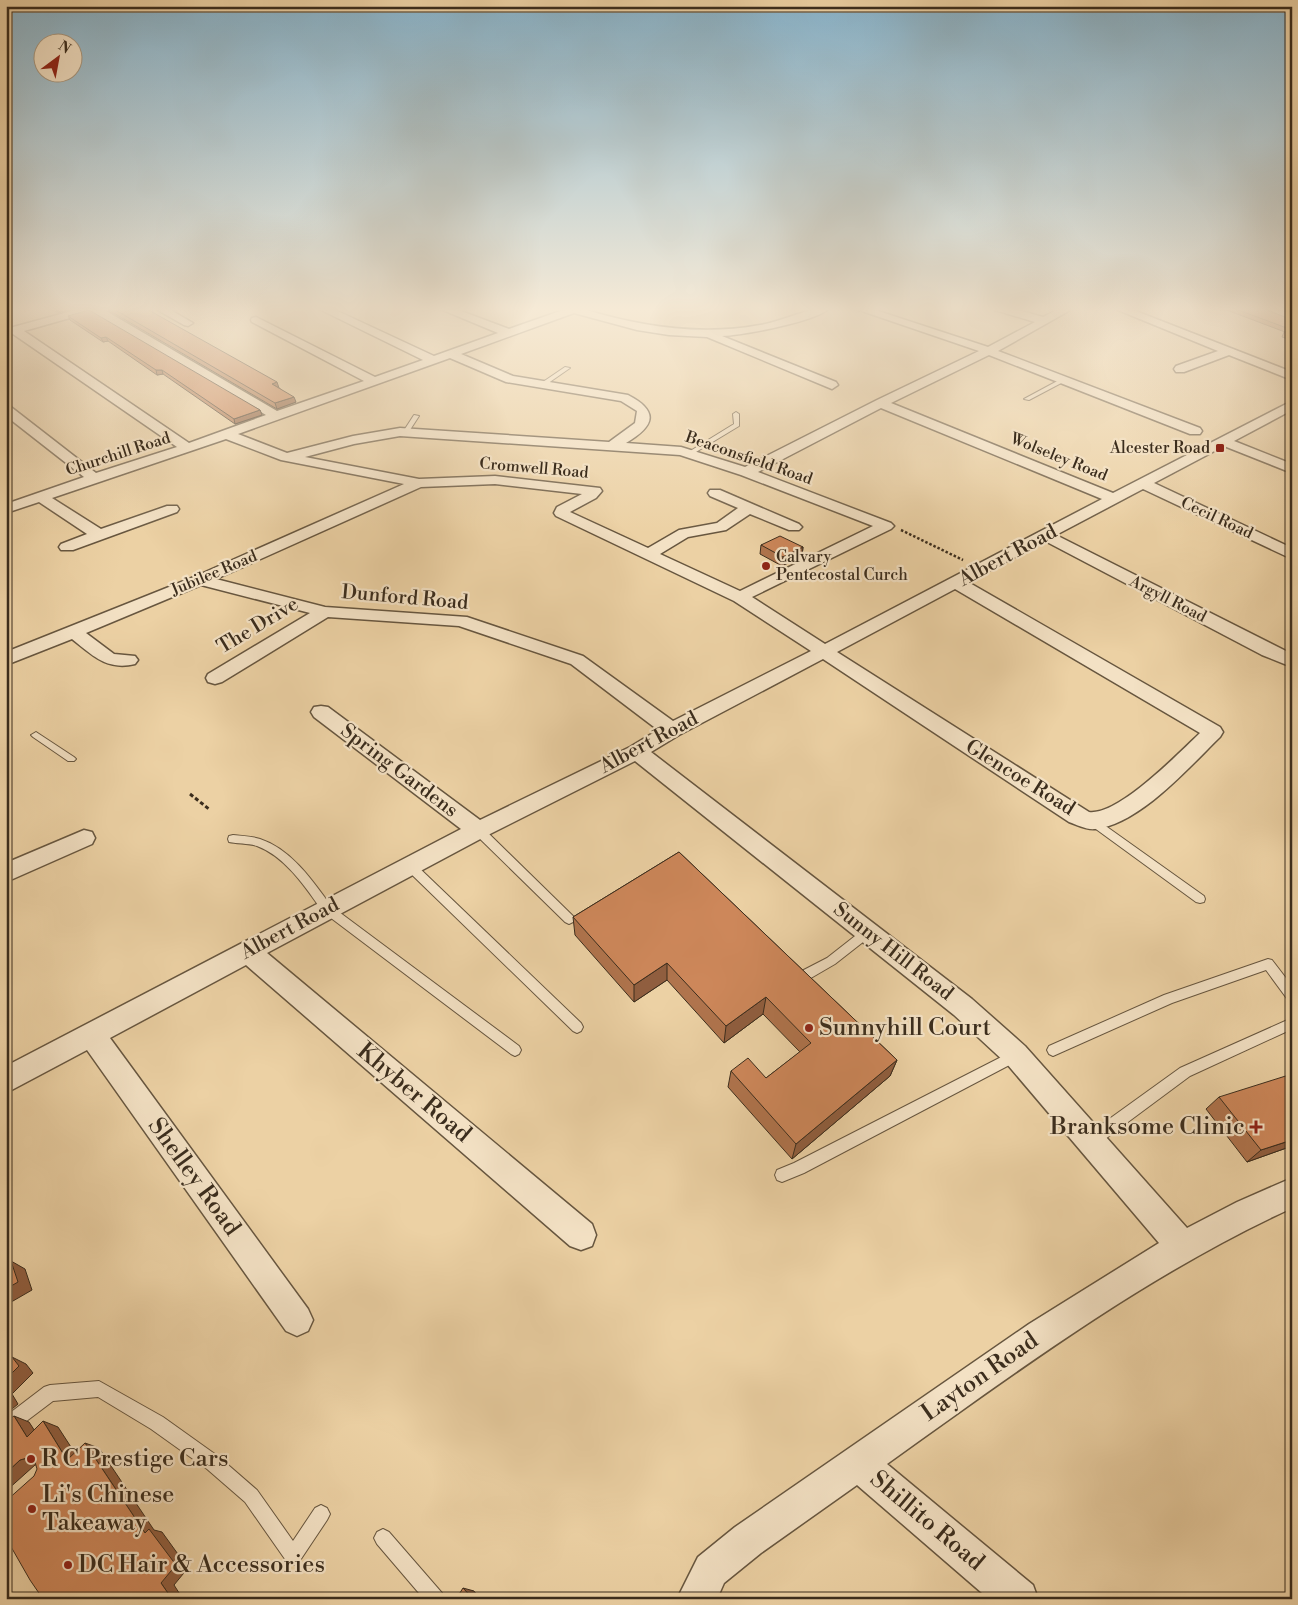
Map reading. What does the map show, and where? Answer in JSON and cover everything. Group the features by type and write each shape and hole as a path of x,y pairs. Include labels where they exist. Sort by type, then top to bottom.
{"street":[{"path":"89,383 187,448"},
{"path":"220,383 276,416"},
{"name":"Churchill Road","path":"6,510 369,383"},
{"path":"531,383 624,398 638,405 644,411 644,421 638,429 612,446"},
{"path":"590,392 605,383"},
{"path":"827,383 832,385"},
{"path":"746,472 922,383"},
{"path":"1071,383 1195,430"},
{"name":"Wolseley Road","path":"880,403 1114,498"},
{"name":"Albert Road","path":"6,1080 478,830 637,752 672,730 982,570 1142,483 1292,405"},
{"path":"6,410 94,478"},
{"name":"Beaconsfield Road","path":"286,457 353,440 406,432 681,451 746,472 886,526 740,597"},
{"name":"Cromwell Road","path":"226,434 286,457 419,483 495,480 591,489 595,491 594,493 562,510 561,513 650,553 740,597 825,652"},
{"path":"1223,441 1292,469"},
{"name":"Jubilee Road","path":"7,657 74,632 200,580 419,483"},
{"name":"Cecil Road","path":"1142,483 1292,554"},
{"path":"715,493 794,527"},
{"path":"41,497 98,535"},
{"path":"650,553 684,533 721,527 750,507"},
{"path":"67,547 172,509"},
{"name":"Argyll Road","path":"1046,536 1292,662"},
{"name":"Dunford Road","path":"200,580 325,612 461,621 577,660 672,730"},
{"name":"Glencoe Road","path":"825,652 1050,799 1081,817 1093,821 1103,820 1141,798 1212,732 957,583"},
{"name":"The Drive","path":"215,678 325,612"},
{"path":"74,632 108,659 129,660"},
{"name":"Spring Gardens","path":"321,712 478,830"},
{"name":"Sunny Hill Road","path":"637,752 962,1007 1016,1055 1183,1247"},
{"path":"6,873 84,838"},
{"name":"Khyber Road","path":"247,951 581,1235"},
{"name":"Shelley Road","path":"90,1034 297,1320"},
{"name":"Layton Road","path":"696,1599 711,1570 748,1540 1059,1322 1183,1247 1252,1210 1292,1193"},
{"name":"Shillito Road","path":"858,1463 1019,1599"}],"lane":[{"path":"1027,399 1058,383"},
{"path":"690,454 737,425 736,414"},
{"path":"406,432 416,416"},
{"path":"36,735 72,759"},
{"path":"1093,821 1200,899"},
{"path":"478,830 569,919"},
{"path":"233,839 259,842 283,857 313,889 328,910 515,1050"},
{"path":"410,866 577,1027"},
{"path":"800,978 831,961 868,932"},
{"path":"1053,1050 1168,999 1268,964 1292,996"},
{"path":"1091,1141 1185,1072 1292,1023"},
{"path":"782,1175 799,1168 1016,1055"},
{"path":"6,1426 50,1393 99,1389 157,1423 213,1463 251,1496 293,1556 321,1514"},
{"path":"383,1538 436,1599"}],"path":[{"path":"920,538 982,570"},
{"path":"190,794 209,809"}],"building":[{"path":"181,383 214,383 260,410 234,419"},
{"path":"241,383 275,383 272,384 294,397 275,403"},
{"path":"780,536 803,547 783,557 761,545"},
{"name":"Sunnyhill Court","path":"679,852 897,1060 796,1144 731,1071 748,1058 766,1078 811,1043 766,997 726,1026 667,963 634,985 573,917"},
{"name":"Branksome Clinic","path":"1292,1074 1292,1140 1261,1150 1219,1097"},
{"path":"11,1261 18,1282 6,1289 6,1263"},
{"path":"6,1357 12,1357 19,1366 6,1379"},
{"path":"14,1416 27,1437 43,1421 67,1460 85,1443 145,1533 149,1529 176,1565 161,1583 172,1599 43,1599 6,1538 6,1501 34,1476 37,1469 35,1462 27,1458 20,1460 6,1473 6,1421"},
{"path":"463,1588 473,1599 456,1599"}],"place":[{"name":"Alcester Road","path":"1220,448"},
{"name":"Calvary Pentecostal Curch","path":"766,566"},
{"name":"Sunnyhill Court","path":"809,1028"},
{"name":"Branksome Clinic","path":"1256,1127"},
{"name":"R C Prestige Cars","path":"31,1459"},
{"name":"Li's Chinese Takeaway","path":"32,1509"},
{"name":"DC Hair & Accessories","path":"68,1565"}]}
